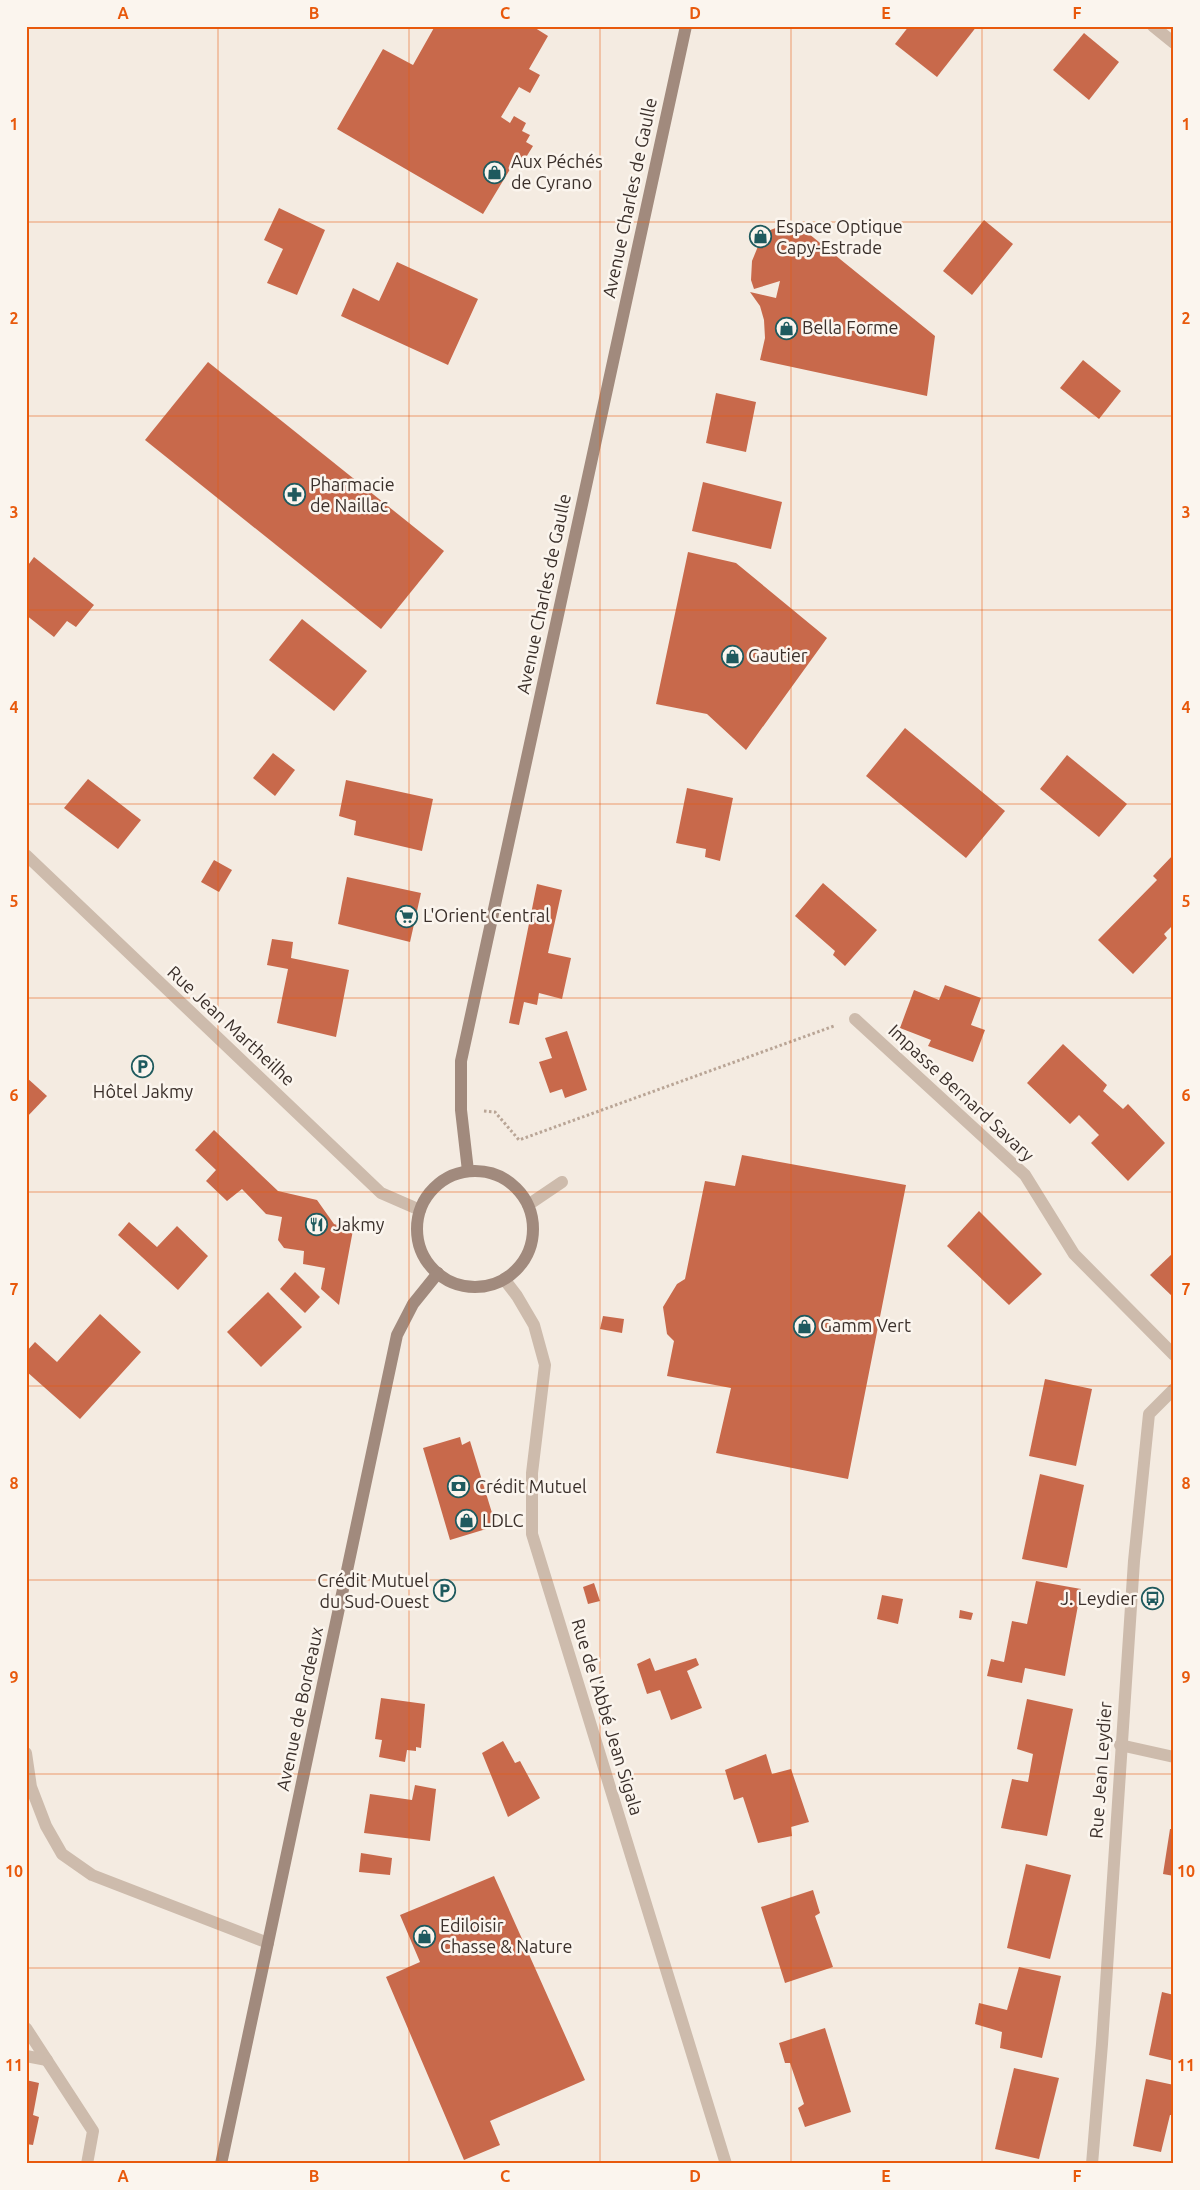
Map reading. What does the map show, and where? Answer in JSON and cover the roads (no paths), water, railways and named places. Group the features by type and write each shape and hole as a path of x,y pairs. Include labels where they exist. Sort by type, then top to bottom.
{"main road":[{"name":"Avenue Charles de Gaulle","path":"468,1171 461,1110 461,1061 686,26"},
{"path":"468,1171 486,1172 504,1178 518,1190 528,1205 533,1221 533,1238 528,1254 518,1268 504,1279 488,1285 470,1286 453,1282 438,1273 427,1260 420,1244 417,1227 420,1210 428,1196 439,1184 452,1175 468,1171"},
{"name":"Avenue de Bordeaux","path":"221,2164 397,1335 413,1304 438,1273"}],"street":[{"path":"1153,26 1174,43"},
{"name":"Rue Jean Martheilhe","path":"26,855 382,1192 420,1210"},
{"name":"Impasse Bernard Savary","path":"855,1019 1025,1175 1074,1254 1174,1355"},
{"path":"528,1205 562,1182"},
{"name":"Rue de l'Abbé Jean Sigala","path":"504,1279 517,1296 534,1325 544,1364 532,1473 532,1534 726,2164"},
{"name":"Rue Jean Leydier","path":"1092,2164 1102,2044 1120,1745 1134,1561 1149,1414 1174,1389"},
{"path":"1120,1745 1174,1757"},
{"path":"26,1752 31,1787 46,1826 62,1854 92,1875 268,1943"},
{"path":"26,2028 93,2131 87,2164"},
{"path":"26,2056 47,2060"}],"place":[{"name":"Aux Péchés de Cyrano","path":"495,172"},
{"name":"Espace Optique Capy-Estrade","path":"760,237"},
{"name":"Bella Forme","path":"786,328"},
{"name":"Pharmacie de Naillac","path":"294,495"},
{"name":"Gautier","path":"732,656"},
{"name":"L'Orient Central","path":"407,916"},
{"name":"Hôtel Jakmy","path":"143,1067"},
{"name":"Jakmy","path":"317,1225"},
{"name":"Gamm Vert","path":"804,1326"},
{"name":"Crédit Mutuel","path":"459,1487"},
{"name":"LDLC","path":"466,1521"},
{"name":"Crédit Mutuel du Sud-Ouest","path":"445,1591"},
{"name":"J. Leydier","path":"1153,1599"},
{"name":"Ediloisir Chasse & Nature","path":"424,1936"}]}
